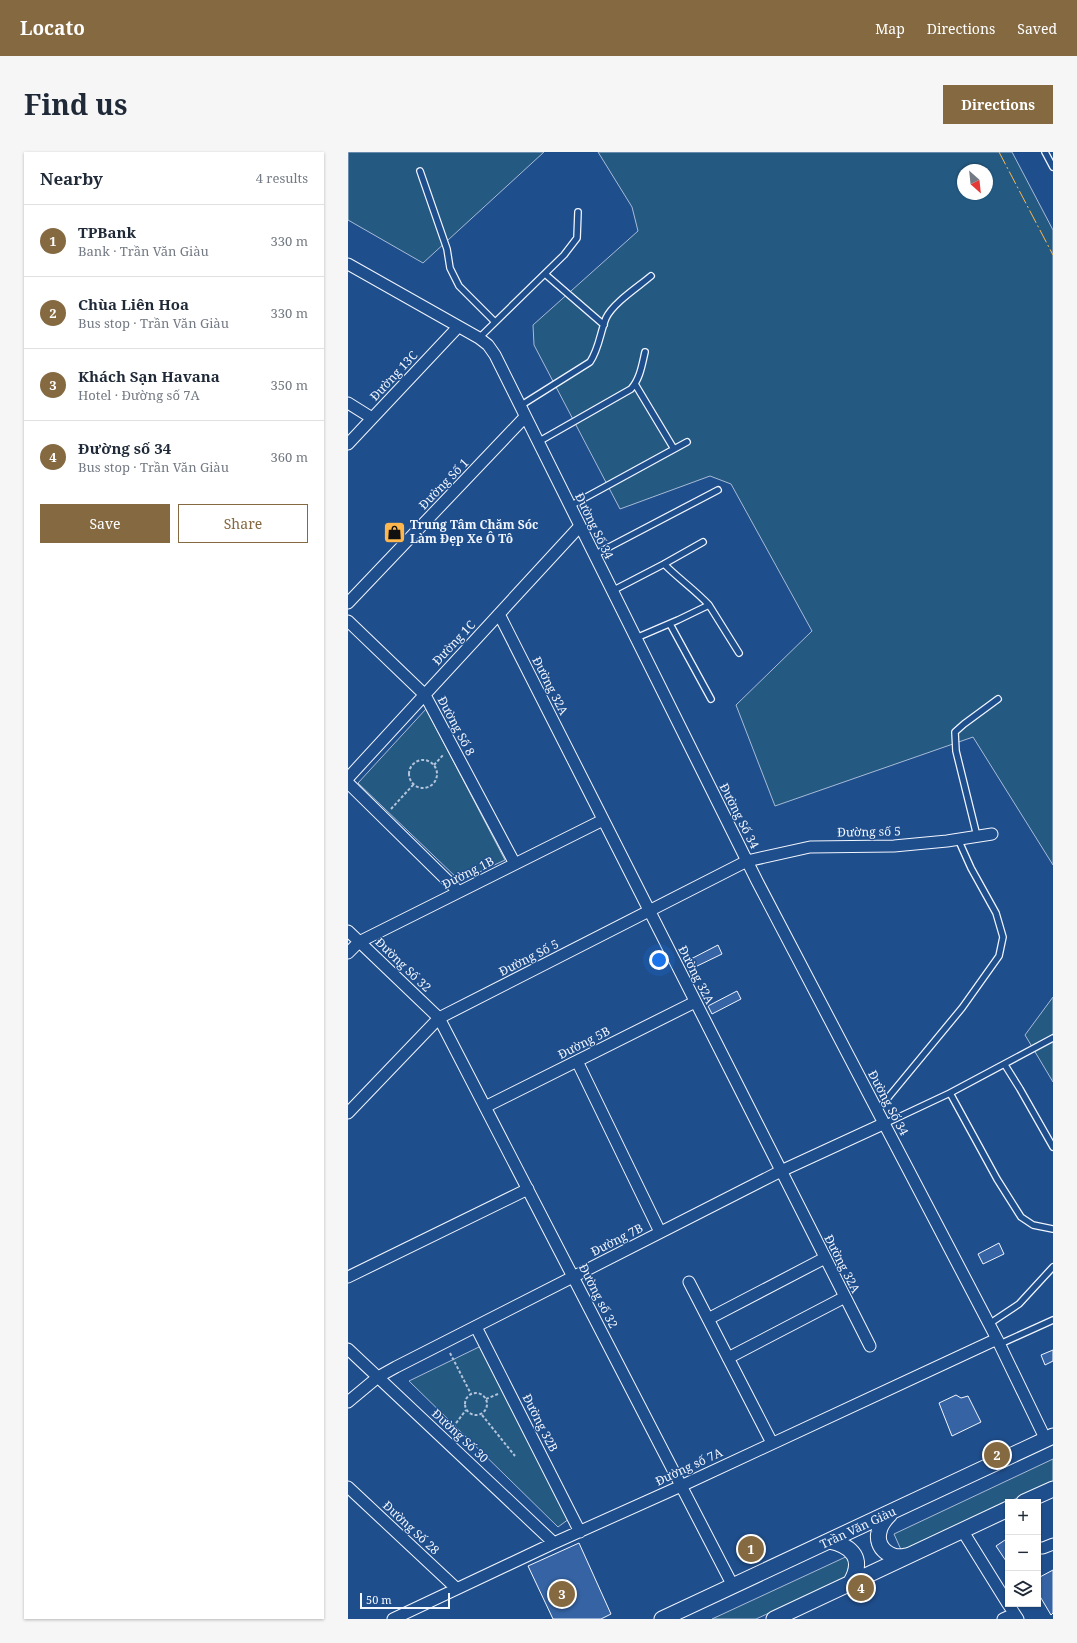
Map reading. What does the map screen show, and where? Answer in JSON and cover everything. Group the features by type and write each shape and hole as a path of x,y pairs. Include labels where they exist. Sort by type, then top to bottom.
{"main road":[{"name":"Trần Văn Giàu","path":"662,1619 1049,1438"},
{"path":"1031,1499 1053,1489"},
{"path":"774,1619 1005,1510"},
{"path":"891,1513 880,1527 878,1534 880,1545 889,1555 901,1558 908,1556"},
{"path":"829,1542 847,1547 854,1555 857,1563 857,1569 851,1582"}],"street":[{"name":"Đường Số 34","path":"348,264 479,338 488,345 494,355 747,861 883,1124 1049,1438"},
{"name":"Đường 13C","path":"348,444 458,326"},
{"path":"348,403 372,418"},
{"name":"Đường Số 1","path":"348,603 525,417"},
{"name":"Đường 1C","path":"348,778 580,526"},
{"name":"Đường 32A","path":"499,614 870,1346"},
{"name":"Đường Số 8","path":"348,621 425,695 515,864"},
{"path":"348,783 459,892"},
{"name":"Đường 1B","path":"348,953 359,942 603,820"},
{"name":"Đường số 5","path":"747,861 810,847 894,846 992,834"},
{"name":"Đường Số 5","path":"348,1113 439,1018 747,861"},
{"name":"Đường Số 32","path":"348,931 439,1018"},
{"name":"Đường 5B","path":"485,1107 695,1002"},
{"name":"Đường số 32","path":"439,1018 733,1586"},
{"path":"577,1061 660,1232"},
{"name":"Đường 7B","path":"348,1402 378,1377 444,1342 781,1171 883,1124"},
{"path":"348,1277 528,1189"},
{"path":"708,1318 825,1258"},
{"path":"689,1282 772,1443"},
{"path":"728,1358 844,1297"},
{"name":"Đường 32B","path":"476,1327 580,1532"},
{"name":"Đường số 7A","path":"393,1619 554,1542 580,1532 772,1443 998,1342"},
{"name":"Đường Số 30","path":"348,1349 554,1542"},
{"name":"Đường Số 28","path":"348,1487 456,1588"},
{"path":"962,1530 1005,1599"},
{"path":"1041,1548 1053,1544"},
{"path":"1003,1619 1016,1616 1010,1607"}],"lane":[{"path":"1045,152 1053,167"},
{"path":"420,171 447,249 450,268 459,286 495,322"},
{"path":"479,338 564,255 577,238 578,212"},
{"path":"545,274 604,325"},
{"path":"520,406 590,362 610,311 651,276"},
{"path":"538,442 630,389 635,384 640,373 645,352"},
{"path":"635,384 674,449"},
{"path":"570,506 687,442"},
{"path":"594,555 718,490"},
{"path":"612,591 703,542"},
{"path":"664,564 709,605 739,653"},
{"path":"636,638 670,624 709,605"},
{"path":"670,624 711,699"},
{"path":"977,836 956,751 955,732 998,699"},
{"path":"877,1112 962,1008 999,956 1003,937 996,913 971,868 958,839"},
{"path":"883,1124 950,1094 1053,1038"},
{"path":"1005,1065 1053,1147"},
{"path":"950,1094 997,1180 1021,1217 1033,1225 1053,1229"},
{"path":"989,1324 1019,1304 1053,1266"},
{"path":"998,1342 1053,1320"}],"path":[{"path":"426,760 434,765 437,774 435,783 422,789 413,785 408,777 408,772 413,763 426,760"},
{"path":"383,818 413,785"},
{"path":"444,1342 471,1394"},
{"path":"479,1393 486,1398 487,1409 482,1415 471,1415 466,1410 465,1403 471,1394 479,1393"},
{"path":"444,1439 466,1410"},
{"path":"482,1415 515,1456"}],"shaded area":[{"path":"348,152 544,152 423,263 348,220"},
{"path":"598,152 1012,152 1053,230 1053,865 973,737 775,806 736,705 812,631 731,484 710,476 620,509 534,345 533,325 638,231 632,207"},
{"path":"426,709 505,860 460,881 358,783"},
{"path":"1053,997 1053,1082 1025,1035"},
{"path":"481,1346 573,1516 558,1527 409,1381"},
{"path":"1053,1459 1053,1483 1015,1499 1005,1499 1005,1503 902,1552 894,1534"},
{"path":"852,1554 861,1571 756,1619 712,1619"}],"building":[{"path":"718,945 722,954 693,968 689,960"},
{"path":"737,991 741,999 712,1014 708,1006"},
{"path":"999,1243 1004,1254 983,1264 978,1254"},
{"path":"1053,1350 1053,1361 1045,1365 1041,1355"},
{"path":"956,1395 961,1398 968,1396 981,1422 952,1436 939,1403"},
{"path":"1005,1540 1005,1560 996,1546"},
{"path":"579,1543 611,1614 601,1619 553,1619 528,1566"},
{"path":"1053,1570 1053,1613 1051,1615 1041,1598 1041,1576"}],"power":[{"path":"999,152 1053,255"}],"place":[{"name":"Trung Tâm Chăm Sóc Làm Đẹp Xe Ô Tô","path":"394,532"},
{"name":"Chùa Liên Hoa","path":"997,1455"},
{"name":"TPBank","path":"751,1549"},
{"name":"Đường số 34","path":"861,1588"},
{"name":"Khách Sạn Havana","path":"562,1594"}]}
